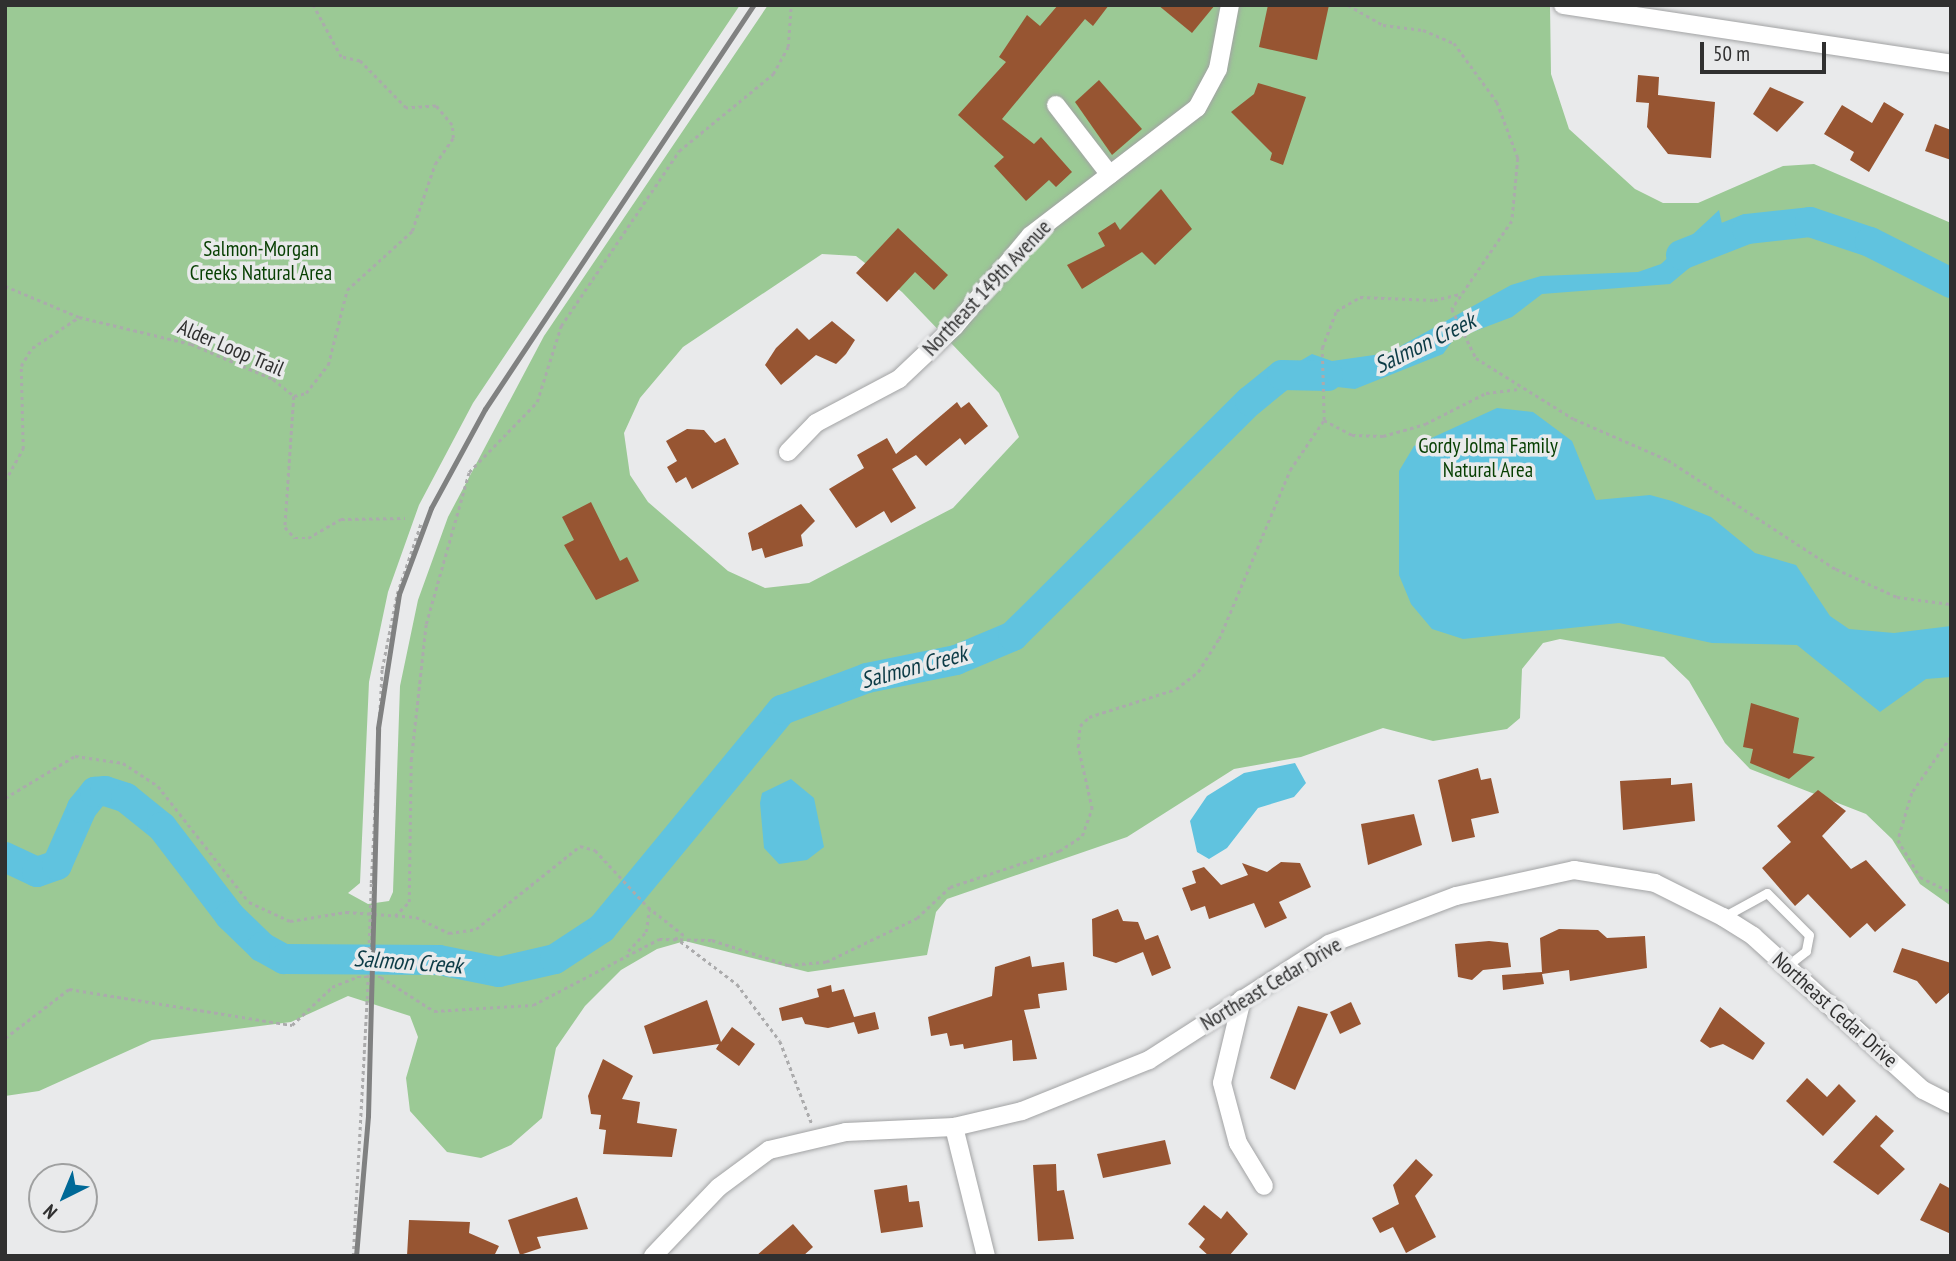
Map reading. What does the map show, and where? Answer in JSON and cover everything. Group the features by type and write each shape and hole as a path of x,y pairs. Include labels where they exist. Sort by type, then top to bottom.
{"street":[{"name":"Northeast 149th Avenue","path":"788,452 816,423 899,379 955,326 1030,236 1197,108 1218,69 1230,5"},
{"path":"1563,5 1951,64"},
{"path":"1056,105 1110,175"},
{"name":"Northeast Cedar Drive","path":"653,1256 719,1187 769,1150 818,1138 954,1127 1022,1111 1149,1060 1329,944 1456,896 1574,870 1656,883 1723,917 1787,966 1923,1090 1951,1104"},
{"path":"1242,999 1222,1083 1238,1143 1264,1186"},
{"path":"954,1127 986,1256"}],"lane":[{"path":"1723,917 1767,894 1809,935 1806,951 1787,966"}],"path":[{"name":"Alder Loop Trail","path":"5,286 79,317 191,344 273,379 294,396 323,377 346,290 412,231 435,164 453,138 452,125 436,106 406,108 359,61 341,57 313,5"},
{"path":"396,916 409,902 411,760 426,624 469,471 537,402 561,326 679,151 773,74 788,47 791,5"},
{"path":"1348,5 1383,26 1442,35 1497,102 1518,158 1519,193 1499,246 1461,294 1452,313 1467,346 1517,389 1604,434 1642,445 1868,585 1914,602 1951,604"},
{"path":"626,953 686,936 788,965 826,961 917,918 950,887 1019,869 1082,836 1092,809 1078,747 1080,726 1089,717 1176,689 1208,660 1290,470 1324,420 1322,348 1332,317 1349,300 1434,300 1461,294"},
{"path":"5,481 23,449 21,366 32,348 79,317"},
{"path":"1324,420 1361,437 1383,436 1425,424 1486,393 1517,389"},
{"path":"294,396 285,527 295,538 308,538 341,519 405,517"},
{"path":"352,1256 382,669 397,594 421,523"},
{"path":"1951,737 1912,793 1898,840 1920,877 1951,892"},
{"path":"5,798 75,756 123,763 158,786 216,864 263,912 290,921 346,912 416,917 449,933 476,929 580,846 595,850 648,907 686,936"},
{"path":"5,1038 69,989 292,1025 340,982 381,977 434,1011 510,1009 562,995 626,953 646,932 648,907"},
{"path":"675,937 737,984 780,1041 818,1138"}],"green space":[{"path":"5,5 740,5 473,403 419,505 388,592 369,682 360,883 348,893 368,904 389,901 393,892 400,686 418,600 448,517 544,336 768,5 1550,5 1551,74 1569,129 1635,189 1663,203 1698,203 1783,166 1814,164 1951,223 1951,906 1920,884 1892,839 1866,814 1750,769 1725,743 1689,681 1664,657 1560,639 1543,643 1522,669 1520,718 1507,729 1433,741 1383,728 1301,757 1234,769 1127,837 947,899 936,912 927,955 808,972 685,941 657,949 621,970 585,1006 556,1048 542,1118 511,1145 481,1158 447,1152 410,1111 406,1078 418,1037 410,1016 348,996 291,1022 152,1040 39,1091 5,1096","holes":["822,254 856,256 902,292 999,393 1019,437 953,508 809,583 765,588 728,571 648,502 630,475 624,433 640,398 683,347"]}],"water":[{"path":"1719,210 1722,224 1705,255 1670,284 1542,294 1512,317 1454,339 1443,354 1355,389 1310,384 1283,371 1312,354 1332,361 1388,353 1511,285 1541,276 1638,272 1661,264"},
{"path":"1497,408 1533,412 1572,441 1596,500 1650,495 1672,501 1711,517 1755,553 1796,565 1830,616 1849,629 1894,633 1951,626 1951,677 1926,679 1880,712 1797,645 1712,643 1619,623 1463,639 1432,629 1411,604 1399,575 1399,471 1414,446"},
{"path":"1295,763 1306,783 1294,797 1258,808 1227,848 1209,859 1197,852 1190,821 1207,796 1244,773"},
{"path":"791,779 814,798 824,847 807,860 779,864 764,848 760,803 762,793"}],"building":[{"path":"1058,5 1109,5 1093,26 1085,19 1002,119 1034,144 1041,137 1072,172 1056,187 1049,180 1026,201 994,166 1004,157 958,115 1006,62 999,57 1027,15 1040,26"},
{"path":"1158,5 1215,5 1192,33"},
{"path":"1268,5 1329,5 1317,60 1259,47"},
{"path":"1638,75 1659,77 1658,95 1715,102 1711,158 1668,154 1647,127 1649,103 1636,102"},
{"path":"1099,80 1142,129 1112,155 1075,102"},
{"path":"1258,83 1306,97 1283,165 1270,160 1272,153 1231,112 1254,94"},
{"path":"1770,87 1804,102 1777,132 1753,114"},
{"path":"1884,102 1904,114 1869,172 1850,160 1854,152 1824,134 1842,105 1872,123"},
{"path":"1935,124 1951,130 1951,160 1925,151"},
{"path":"1161,189 1192,229 1155,265 1142,252 1082,289 1067,265 1105,246 1098,233 1115,222 1120,230"},
{"path":"898,228 948,275 934,290 915,272 887,302 856,273"},
{"path":"832,321 855,340 846,354 836,364 816,355 781,385 765,365 776,348 797,328 809,340"},
{"path":"957,402 961,408 969,402 988,426 965,445 960,438 926,466 916,455 892,469 916,508 891,523 884,511 856,528 829,489 864,468 857,455 887,438 896,454"},
{"path":"687,429 704,430 715,443 725,438 739,464 692,489 686,477 676,483 667,467 677,461 666,441"},
{"path":"591,502 620,561 627,557 639,581 596,600 564,545 574,540 562,517"},
{"path":"801,504 815,521 801,535 803,546 765,558 762,548 752,551 748,533"},
{"path":"1751,703 1799,718 1793,753 1815,757 1789,779 1750,763 1753,749 1743,747"},
{"path":"1478,768 1481,780 1491,778 1499,813 1471,819 1475,837 1452,842 1438,780"},
{"path":"1671,778 1671,785 1692,783 1695,821 1623,830 1620,781"},
{"path":"1818,790 1846,811 1822,836 1851,869 1866,860 1906,905 1875,932 1867,923 1850,938 1808,894 1795,906 1762,868 1791,842 1777,826"},
{"path":"1414,814 1422,845 1368,865 1361,824"},
{"path":"1281,862 1300,863 1311,887 1279,902 1287,918 1265,928 1254,903 1209,919 1205,906 1191,911 1182,888 1196,883 1192,871 1204,867 1221,885 1248,875 1242,863 1267,872"},
{"path":"1118,909 1123,921 1138,922 1145,940 1158,935 1171,968 1152,976 1143,952 1116,963 1093,956 1092,919"},
{"path":"1559,929 1598,930 1607,938 1645,936 1647,968 1570,981 1569,970 1542,974 1544,984 1503,990 1502,975 1542,972 1540,938"},
{"path":"1489,941 1508,943 1511,967 1483,970 1472,980 1458,977 1455,944"},
{"path":"1902,948 1951,963 1951,991 1936,1004 1917,981 1893,972"},
{"path":"1030,956 1032,967 1064,962 1067,990 1038,994 1040,1008 1024,1010 1037,1059 1013,1061 1012,1040 964,1049 963,1044 950,1046 947,1033 931,1036 928,1017 992,996 995,967"},
{"path":"831,985 832,992 844,989 854,1017 875,1012 879,1029 858,1034 854,1022 828,1028 805,1024 802,1017 782,1021 779,1008 819,997 817,989"},
{"path":"707,1000 721,1042 732,1027 755,1044 739,1066 716,1049 719,1044 653,1054 644,1026"},
{"path":"1351,1002 1361,1024 1340,1034 1330,1012"},
{"path":"1298,1006 1328,1014 1295,1090 1270,1078"},
{"path":"1720,1007 1765,1043 1753,1060 1723,1044 1710,1048 1700,1041"},
{"path":"603,1059 633,1076 622,1099 640,1102 637,1123 677,1129 672,1157 603,1154 606,1130 599,1129 601,1115 591,1114 588,1096"},
{"path":"1807,1078 1827,1097 1839,1084 1856,1101 1823,1136 1786,1101"},
{"path":"1876,1115 1894,1131 1880,1146 1905,1169 1878,1195 1833,1162"},
{"path":"1165,1140 1171,1164 1103,1178 1097,1154"},
{"path":"1416,1159 1433,1175 1415,1196 1436,1237 1406,1253 1393,1227 1380,1233 1372,1218 1399,1204 1393,1185"},
{"path":"1056,1164 1057,1191 1064,1190 1074,1239 1038,1241 1033,1165"},
{"path":"1940,1183 1951,1189 1951,1234 1920,1220"},
{"path":"907,1185 909,1202 919,1201 923,1227 881,1233 874,1190"},
{"path":"577,1197 588,1229 537,1237 541,1248 520,1255 508,1220"},
{"path":"1204,1205 1221,1219 1227,1211 1248,1234 1229,1256 1209,1256 1199,1247 1205,1239 1188,1224"},
{"path":"409,1220 470,1222 469,1233 499,1246 494,1256 407,1256"},
{"path":"793,1224 813,1247 803,1256 756,1256"}],"waterway":[{"name":"Salmon Creek","path":"1681,255 1747,229 1810,222 1870,242 1951,283"},
{"name":"Salmon Creek","path":"5,857 37,872 57,865 82,808 95,792 105,791 126,798 162,827 230,916 262,947 284,959 439,960 499,972 555,959 602,928 782,710 867,678 956,660 1013,636 1250,401 1282,375 1328,376"}],"railway":[{"path":"356,1256 368,1116 378,728 399,594 431,508 485,409 753,5"}],"park label":[{"name":"Salmon-Morgan Creeks Natural Area","path":"261,261"},
{"name":"Gordy Jolma Family Natural Area","path":"1488,458"}]}
